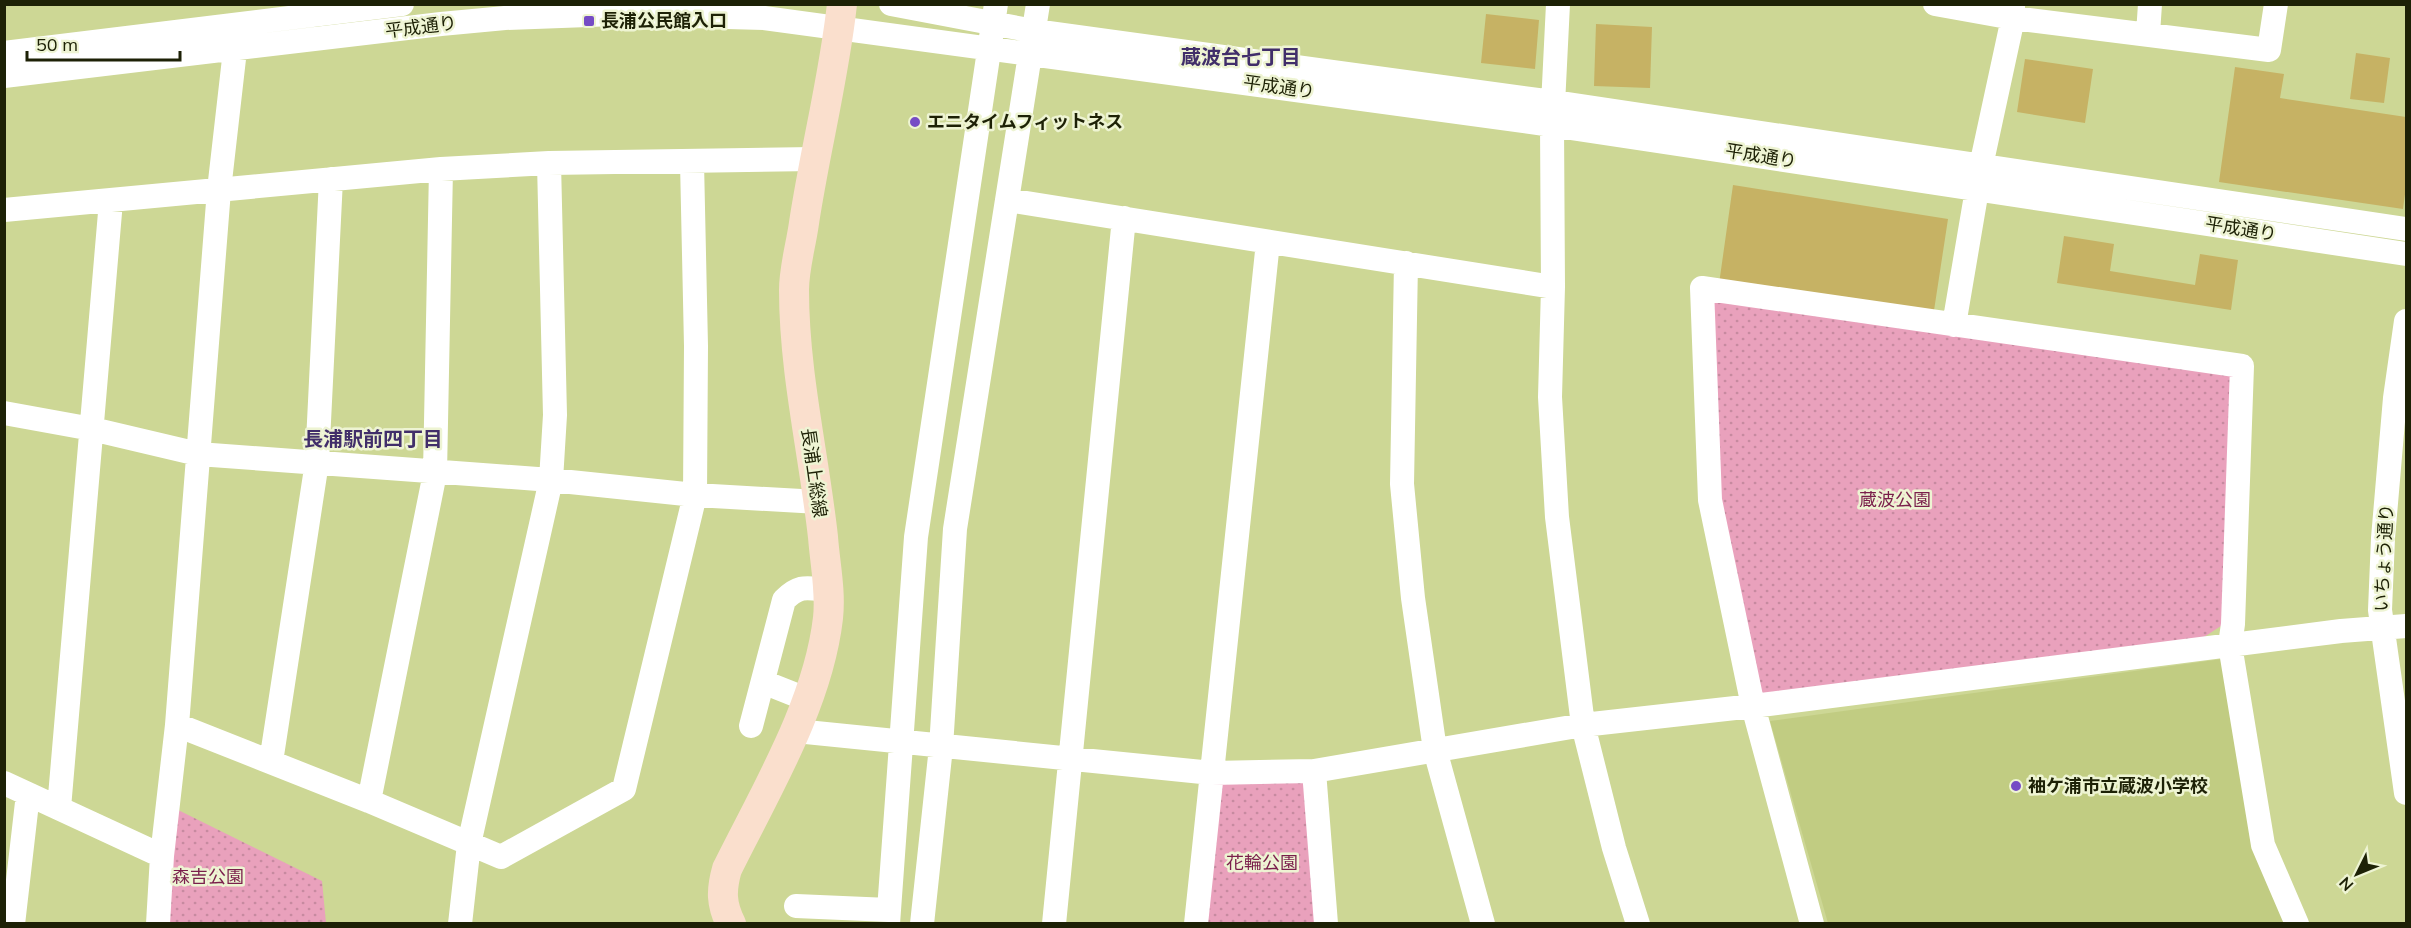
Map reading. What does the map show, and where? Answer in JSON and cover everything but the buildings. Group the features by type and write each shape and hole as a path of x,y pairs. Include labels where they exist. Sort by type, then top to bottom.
{"main road":[{"name":"長浦上総線","path":"731,924 723,907 722,888 727,869 796,730 819,659 828,618 828,590 819,502 795,335 794,287 840,17"}],"street":[{"name":"平成通り","path":"4,53 402,4"},
{"name":"平成通り","path":"891,4 995,14 1033,42"},
{"path":"922,924 941,747 955,529 1038,4"},
{"path":"1558,4 1552,113 1553,287 1550,398 1557,517 1583,724 1614,848 1638,924"},
{"path":"1935,4 2013,11 2148,34 2269,51 2276,4"},
{"path":"2148,34 2150,4"},
{"path":"1954,325 1979,177 2013,11"},
{"name":"平成通り","path":"4,76 505,18 615,14 764,18 840,17 990,48 1033,42 1552,113 1979,177 2406,229"},
{"path":"796,906 889,917 916,537 995,14"},
{"path":"158,924 162,856 177,725 219,190 235,50 233,25"},
{"path":"5,215 111,201 441,169 549,163 814,159"},
{"path":"177,725 369,801 501,857 624,789 695,495 696,346 692,162"},
{"path":"460,924 469,844 551,480 555,415 549,163"},
{"path":"369,801 435,473 441,169"},
{"name":"平成通り","path":"1979,177 2406,254"},
{"path":"271,762 317,462 331,179"},
{"path":"1007,200 1553,287"},
{"path":"59,808 111,201"},
{"path":"1054,924 1124,218"},
{"path":"1196,924 1268,242"},
{"path":"1406,263 1401,484 1413,598 1435,750 1483,924"},
{"path":"1812,924 1753,706 1710,500 1702,288 2242,366 2233,624 2230,645 2263,845 2297,924"},
{"name":"いちょう通り","path":"2406,321 2395,398 2383,538 2381,627 2406,793"},
{"path":"4,413 92,429 198,454 551,480 695,495 819,502"},
{"path":"751,726 784,600 794,590 803,587 828,590"},
{"path":"796,730 941,747 1212,773 1314,771 1583,724 1753,706 2230,645 2406,626"},
{"path":"763,682 806,699"},
{"path":"1314,771 1326,924"},
{"path":"4,783 162,856"},
{"path":"13,924 28,794"}],"shaded area":[{"name":"袖ケ浦市立蔵波小学校","path":"2222,659 2285,923 1828,923 1770,721"}],"green space":[{"name":"蔵波公園","path":"1702,288 2242,366 2224,624 2204,637 1753,706 1710,500"},
{"name":"花輪公園","path":"1314,771 1326,923 1196,924 1212,773"},
{"name":"森吉公園","path":"168,805 322,881 326,923 159,924"}],"place":[{"name":"長浦公民館入口","path":"589,21"},
{"name":"エニタイムフィットネス","path":"915,122"},
{"name":"袖ケ浦市立蔵波小学校","path":"2016,786"}],"district":[{"name":"蔵波台七丁目","path":"1241,57"},
{"name":"長浦駅前四丁目","path":"373,439"}]}
